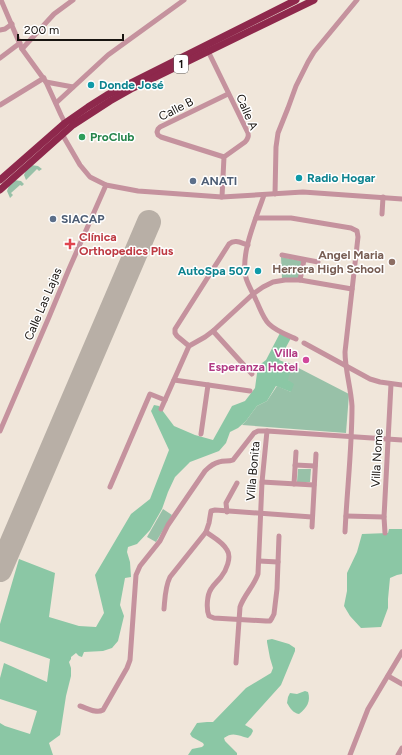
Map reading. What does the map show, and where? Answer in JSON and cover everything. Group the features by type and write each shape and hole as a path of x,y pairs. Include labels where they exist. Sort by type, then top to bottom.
{"highway":[{"name":"1","path":"0,180 88,107 107,95 296,0"},
{"name":"1","path":"0,190 55,140 62,128 72,125 110,100 312,1"},
{"path":"55,140 66,126 62,128"},
{"name":"1","path":"0,184 26,160 29,155"}],"street":[{"path":"1,0 22,49 45,80 56,103 61,116 62,128 80,166 90,177 106,185 138,191 222,197 303,192 402,199"},
{"path":"22,49 54,14 73,0"},
{"path":"56,103 108,56 184,0"},
{"path":"275,194 276,147 278,133 296,86 314,52 357,0"},
{"path":"0,30 5,29 12,24"},
{"path":"0,58 20,43"},
{"name":"Calle A","path":"208,51 248,133 248,137 245,142 224,157"},
{"path":"0,105 45,80 73,87"},
{"name":"Calle B","path":"224,157 161,137 157,132 160,127 228,94"},
{"path":"222,197 224,157"},
{"name":"Calle Las Lajas","path":"0,431 106,185"},
{"path":"264,195 245,259 247,279 264,318 270,325 296,339"},
{"path":"382,214 383,198"},
{"path":"256,218 291,218 351,228 357,231 358,237 345,352 351,395 351,437 345,532"},
{"path":"189,346 177,336 175,333 176,329 229,244 232,241 236,241 248,245"},
{"path":"282,255 318,262"},
{"path":"300,280 304,260"},
{"path":"161,409 189,346 213,331 262,287 273,282 300,280 352,289"},
{"path":"213,331 252,374"},
{"path":"304,343 370,379 402,385"},
{"path":"174,380 250,391"},
{"name":"Villa Nome","path":"385,533 384,517 391,384"},
{"path":"201,434 208,385"},
{"path":"110,487 150,394 165,400"},
{"path":"80,706 97,712 103,710 127,668 130,660 136,575 140,566 162,537 168,525 205,471 218,462 228,462 232,460 254,433 258,431 267,431"},
{"name":"Villa Bonita","path":"236,663 240,607 242,600 256,580 258,574 260,513 267,431 402,440"},
{"path":"294,484 296,452"},
{"path":"312,527 316,454"},
{"path":"296,465 315,466"},
{"path":"262,482 314,485"},
{"path":"227,512 226,503 237,483"},
{"path":"164,609 168,581 206,532 212,511 312,517"},
{"path":"346,516 384,517"},
{"path":"206,532 229,552 229,557 223,575 211,589 209,594 207,612 214,618 266,621 270,620 274,614 277,589 279,536"},
{"path":"259,560 278,562"},
{"path":"350,755 368,709 402,652"},
{"path":"388,676 402,684"},
{"path":"398,755 402,748"}],"green space":[{"path":"31,165 38,166 42,169 39,171 37,169 26,180 24,175 26,170"},
{"path":"14,180 21,181 24,184 22,186 20,185 11,193 13,195 10,198 7,191"},
{"path":"281,257 302,261 299,279 282,278"},
{"path":"280,333 291,338 279,360 284,362 282,368 290,372 288,380 294,384 291,392 276,386 267,401 257,406 246,421 238,428 230,432 226,443 219,451 190,462 175,477 162,509 150,530 137,544 128,547 127,552 130,562 131,577 125,578 120,605 124,616 118,641 112,648 103,651 84,652 82,657 76,653 71,657 69,662 71,676 66,696 60,735 49,743 53,755 0,755 0,723 30,734 37,711 0,699 0,678 4,663 47,682 50,659 0,641 0,624 19,559 55,573 49,617 79,626 96,627 104,613 95,575 131,514 150,499 169,450 151,411 154,405 159,406 174,426 195,435 213,440 232,406 245,401 255,388 258,366 266,360"},
{"path":"285,361 349,394 346,433 242,425 257,406 267,401 277,386 291,392 288,380 282,368"},
{"path":"298,469 311,469 310,482 297,482"},
{"path":"163,509 172,515 156,542 147,537"},
{"path":"389,529 402,529 402,574 390,578 388,608 381,627 361,628 350,616 344,606 347,591 347,573 357,552 362,534 388,533"},
{"path":"272,639 289,644 295,648 295,651 281,685 245,725 252,729 253,731 251,735 248,738 233,734 224,738 225,741 237,753 237,755 188,755 192,749 202,747 204,745 190,734 197,723 213,722 246,688 271,673 273,668 267,640"},
{"path":"305,691 308,692 309,695 308,704 302,712 299,714 295,713 287,703 288,697 290,693 297,694"}],"runway":[{"path":"0,570 149,222"}],"place":[{"name":"Donde José","path":"91,85"},
{"name":"ProClub","path":"82,137"},
{"name":"Radio Hogar","path":"299,178"},
{"name":"ANATI","path":"193,181"},
{"name":"SIACAP","path":"53,219"},
{"name":"Clínica Orthopedics Plus","path":"70,244"},
{"name":"Angel Maria Herrera High School","path":"392,262"},
{"name":"AutoSpa 507","path":"258,271"},
{"name":"Villa Esperanza Hotel","path":"306,360"}]}
